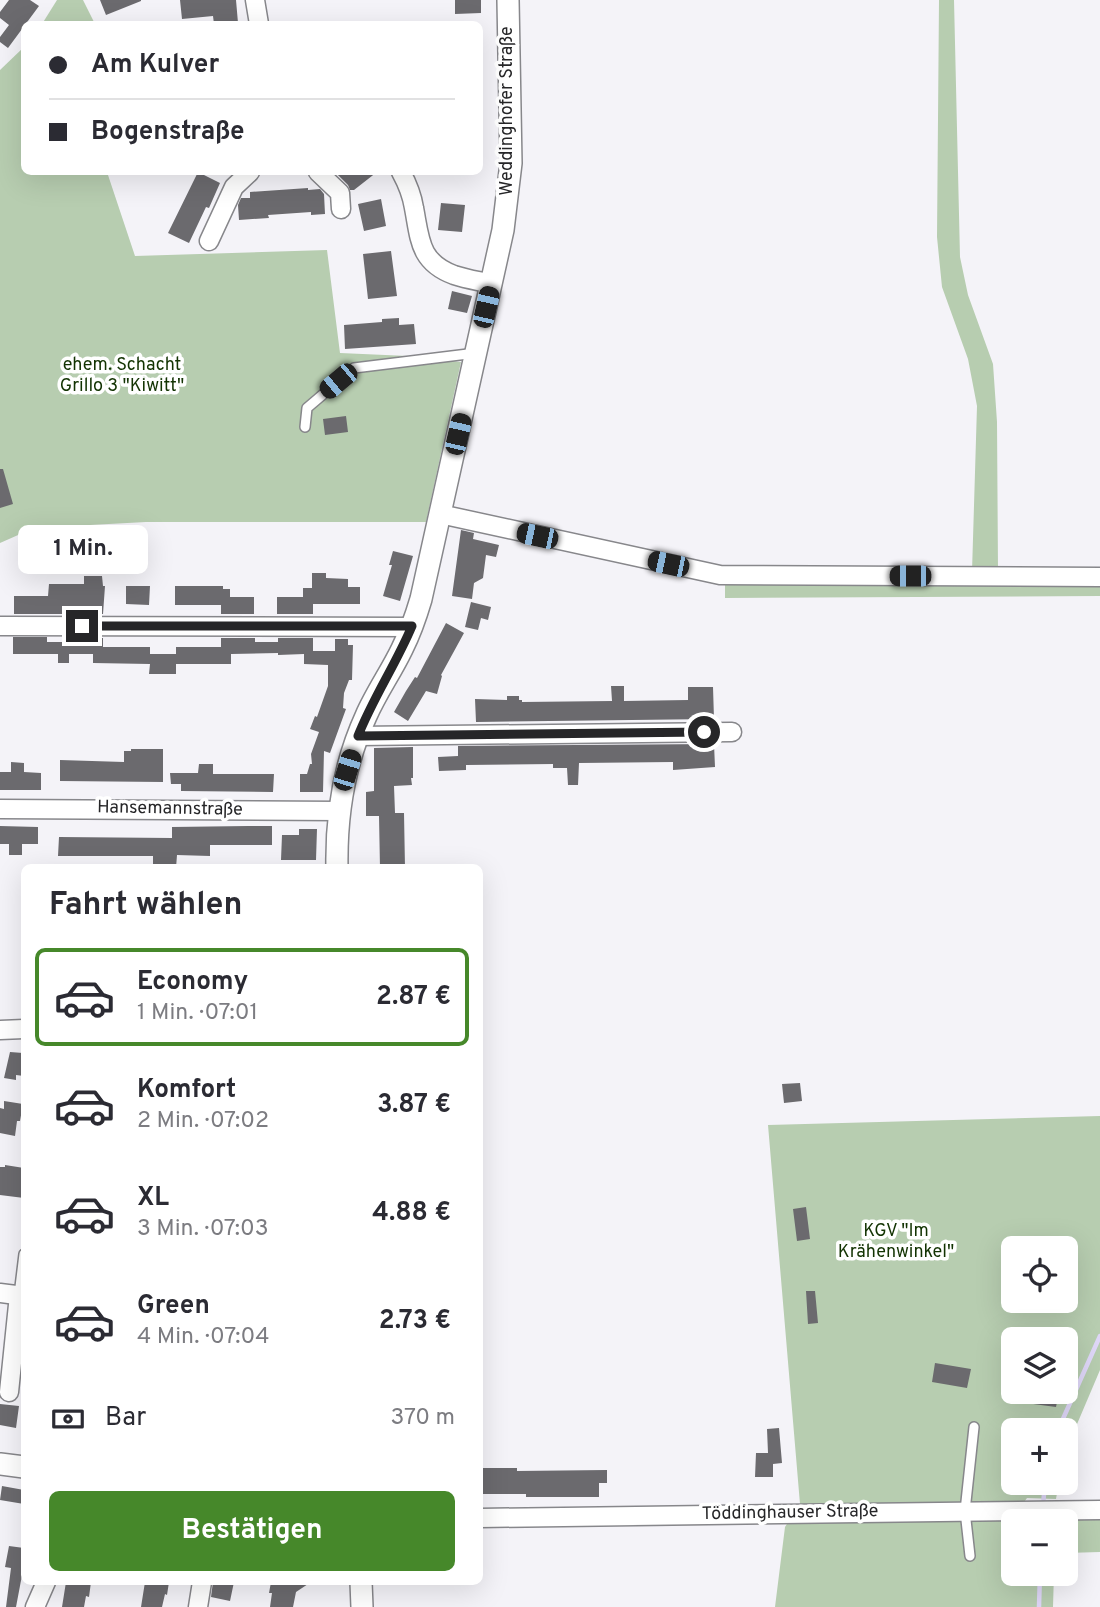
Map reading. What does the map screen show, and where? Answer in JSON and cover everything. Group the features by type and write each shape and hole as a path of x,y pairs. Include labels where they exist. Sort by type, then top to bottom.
{"street":[{"path":"256,0 259,21"},
{"name":"Weddinghofer Straße","path":"337,864 340,811 347,770 367,713 402,650 421,599 503,230 511,163 508,0"},
{"path":"209,241 234,187 247,175"},
{"path":"321,175 340,193 341,209"},
{"path":"402,175 414,205 419,238 428,258 436,266 454,275 492,284"},
{"path":"440,514 720,575 1100,577"},
{"path":"0,626 412,626"},
{"path":"358,736 732,732"},
{"name":"Hansemannstraße","path":"0,808 340,811"},
{"path":"0,1030 21,1029"},
{"path":"0,1293 21,1295"},
{"path":"11,1392 21,1304"},
{"path":"0,1464 21,1467"},
{"name":"Töddinghauser Straße","path":"483,1518 1100,1510"},
{"path":"35,1607 45,1585"},
{"path":"198,1607 202,1585"},
{"path":"361,1585 362,1607"}],"lane":[{"path":"305,427 307,408 354,368 476,353"},
{"path":"970,1556 965,1511 974,1427"}],"green space":[{"path":"57,0 83,0 94,21 44,21"},
{"path":"939,0 954,0 960,257 968,295 993,364 997,422 998,569 972,572 977,406 968,359 942,287 937,237"},
{"name":"ehem. Schacht Grillo 3 \"Kiwitt\"","path":"21,50 21,175 108,175 135,256 327,250 340,353 461,362 426,522 146,522 34,528 0,543 0,70"},
{"path":"725,580 1100,581 1100,596 725,598"},
{"name":"KGV \"Im Krähenwinkel\"","path":"1100,1116 1100,1370 1078,1422 1078,1418 1001,1418 1001,1495 1057,1495 1056,1499 1027,1498 1019,1509 1001,1509 1001,1586 1054,1586 1053,1607 775,1607 785,1527 800,1504 768,1125"},
{"name":"KGV \"Im Krähenwinkel\"","path":"1100,1519 1100,1552 1078,1553 1078,1520"}],"building":[{"path":"9,0 30,0 39,6 28,21 21,21 21,30 8,48 0,42 0,37 9,25 0,18 0,12"},
{"path":"100,0 141,0 141,1 106,15"},
{"path":"180,0 236,0 238,21 214,21 213,16 182,19"},
{"path":"455,0 481,0 481,13 455,14"},
{"path":"197,175 204,175 220,183 189,243 168,233"},
{"path":"338,175 373,175 354,190 350,190"},
{"path":"320,189 324,194 325,214 311,215 311,212 268,215 269,218 239,220 238,205 241,198 250,198 250,192"},
{"path":"381,199 386,226 364,231 358,204"},
{"path":"441,203 465,205 462,232 438,230"},
{"path":"391,251 397,296 368,299 363,254"},
{"path":"452,291 472,296 467,313 448,309"},
{"path":"399,318 399,325 414,324 416,344 345,349 344,325"},
{"path":"346,416 348,432 325,435 323,419"},
{"path":"0,469 3,469 13,504 0,508"},
{"path":"461,530 474,533 473,539 499,545 496,557 486,555 483,578 474,583 472,599 452,596"},
{"path":"393,551 413,556 400,601 383,596"},
{"path":"312,573 326,573 326,578 348,579 348,587 360,587 360,604 313,604 313,614 277,614 277,597 303,597 303,588 312,588"},
{"path":"84,576 102,576 105,586 103,614 14,614 14,596 48,596 49,584 84,584"},
{"path":"126,586 150,586 149,605 126,604"},
{"path":"175,586 223,586 223,589 230,589 230,597 254,597 254,614 221,614 221,605 175,605"},
{"path":"471,602 491,607 488,620 481,618 478,630 465,627"},
{"path":"446,623 464,633 441,675 437,694 426,691 408,721 394,712 415,677 417,678"},
{"path":"13,637 47,637 47,642 69,642 69,638 103,638 103,647 150,647 150,654 176,654 176,674 149,674 150,664 93,663 93,654 69,654 69,663 58,663 58,654 13,654"},
{"path":"221,638 255,638 255,642 278,642 278,638 313,638 313,651 335,651 335,639 348,639 348,645 353,645 352,680 349,680 344,693 343,708 346,709 330,753 324,751 323,792 300,792 300,774 307,774 312,764 311,754 319,732 310,729 328,686 328,665 304,664 304,654 278,653 231,654 231,664 176,664 176,647 221,647"},
{"path":"611,686 624,686 624,701 688,700 688,687 713,687 714,719 476,722 475,699 507,700 507,696 519,696 522,702 612,701"},
{"path":"714,744 715,767 673,770 673,762 579,763 578,785 568,785 567,768 553,768 553,764 466,765 466,770 439,771 438,757 458,756 458,746"},
{"path":"413,747 412,785 394,786 395,813 404,813 405,864 380,864 379,816 366,816 366,792 374,791 374,748"},
{"path":"163,749 163,782 60,781 60,760 124,762 124,751"},
{"path":"11,762 24,763 24,772 41,773 41,790 0,790 0,772 11,772"},
{"path":"199,764 213,764 213,774 274,774 273,792 181,791 181,784 171,784 170,773 198,773"},
{"path":"0,826 38,827 38,844 22,844 22,855 9,855 9,844 0,844"},
{"path":"272,826 272,845 210,845 210,856 177,855 176,864 153,864 153,856 58,856 59,837 172,838 172,827"},
{"path":"299,829 317,829 316,860 281,860 282,835 299,835"},
{"path":"10,1052 21,1053 21,1076 16,1075 16,1080 4,1078"},
{"path":"800,1083 802,1101 784,1103 782,1084"},
{"path":"4,1101 21,1104 20,1121 17,1121 15,1136 0,1133 0,1108 4,1109"},
{"path":"0,1167 21,1168 21,1198 0,1195"},
{"path":"806,1207 810,1239 797,1241 793,1209"},
{"path":"806,1291 815,1291 818,1323 808,1324"},
{"path":"935,1363 971,1369 967,1388 932,1382"},
{"path":"0,1404 19,1406 16,1428 0,1425"},
{"path":"1033,1404 1057,1404 1056,1407"},
{"path":"779,1428 782,1463 773,1464 773,1477 755,1477 756,1453 768,1453 767,1429"},
{"path":"483,1468 517,1468 517,1471 607,1470 607,1483 599,1483 599,1497 526,1497 526,1494 483,1494"},
{"path":"2,1486 21,1489 21,1504 0,1500"},
{"path":"9,1546 21,1548 21,1581 16,1607 6,1607 11,1568 5,1567"},
{"path":"66,1585 91,1585 84,1607 62,1607"},
{"path":"145,1585 169,1585 162,1607 141,1607"},
{"path":"213,1585 233,1585 230,1601 211,1597"},
{"path":"270,1585 306,1585 296,1592 293,1607 270,1607 272,1593 269,1593"}],"waterway":[{"path":"1063,1418 1100,1336"},
{"path":"1043,1506 1044,1495"},
{"path":"1039,1607 1040,1586"}],"route":[{"path":"82,626 412,626 358,736 704,732"}]}
